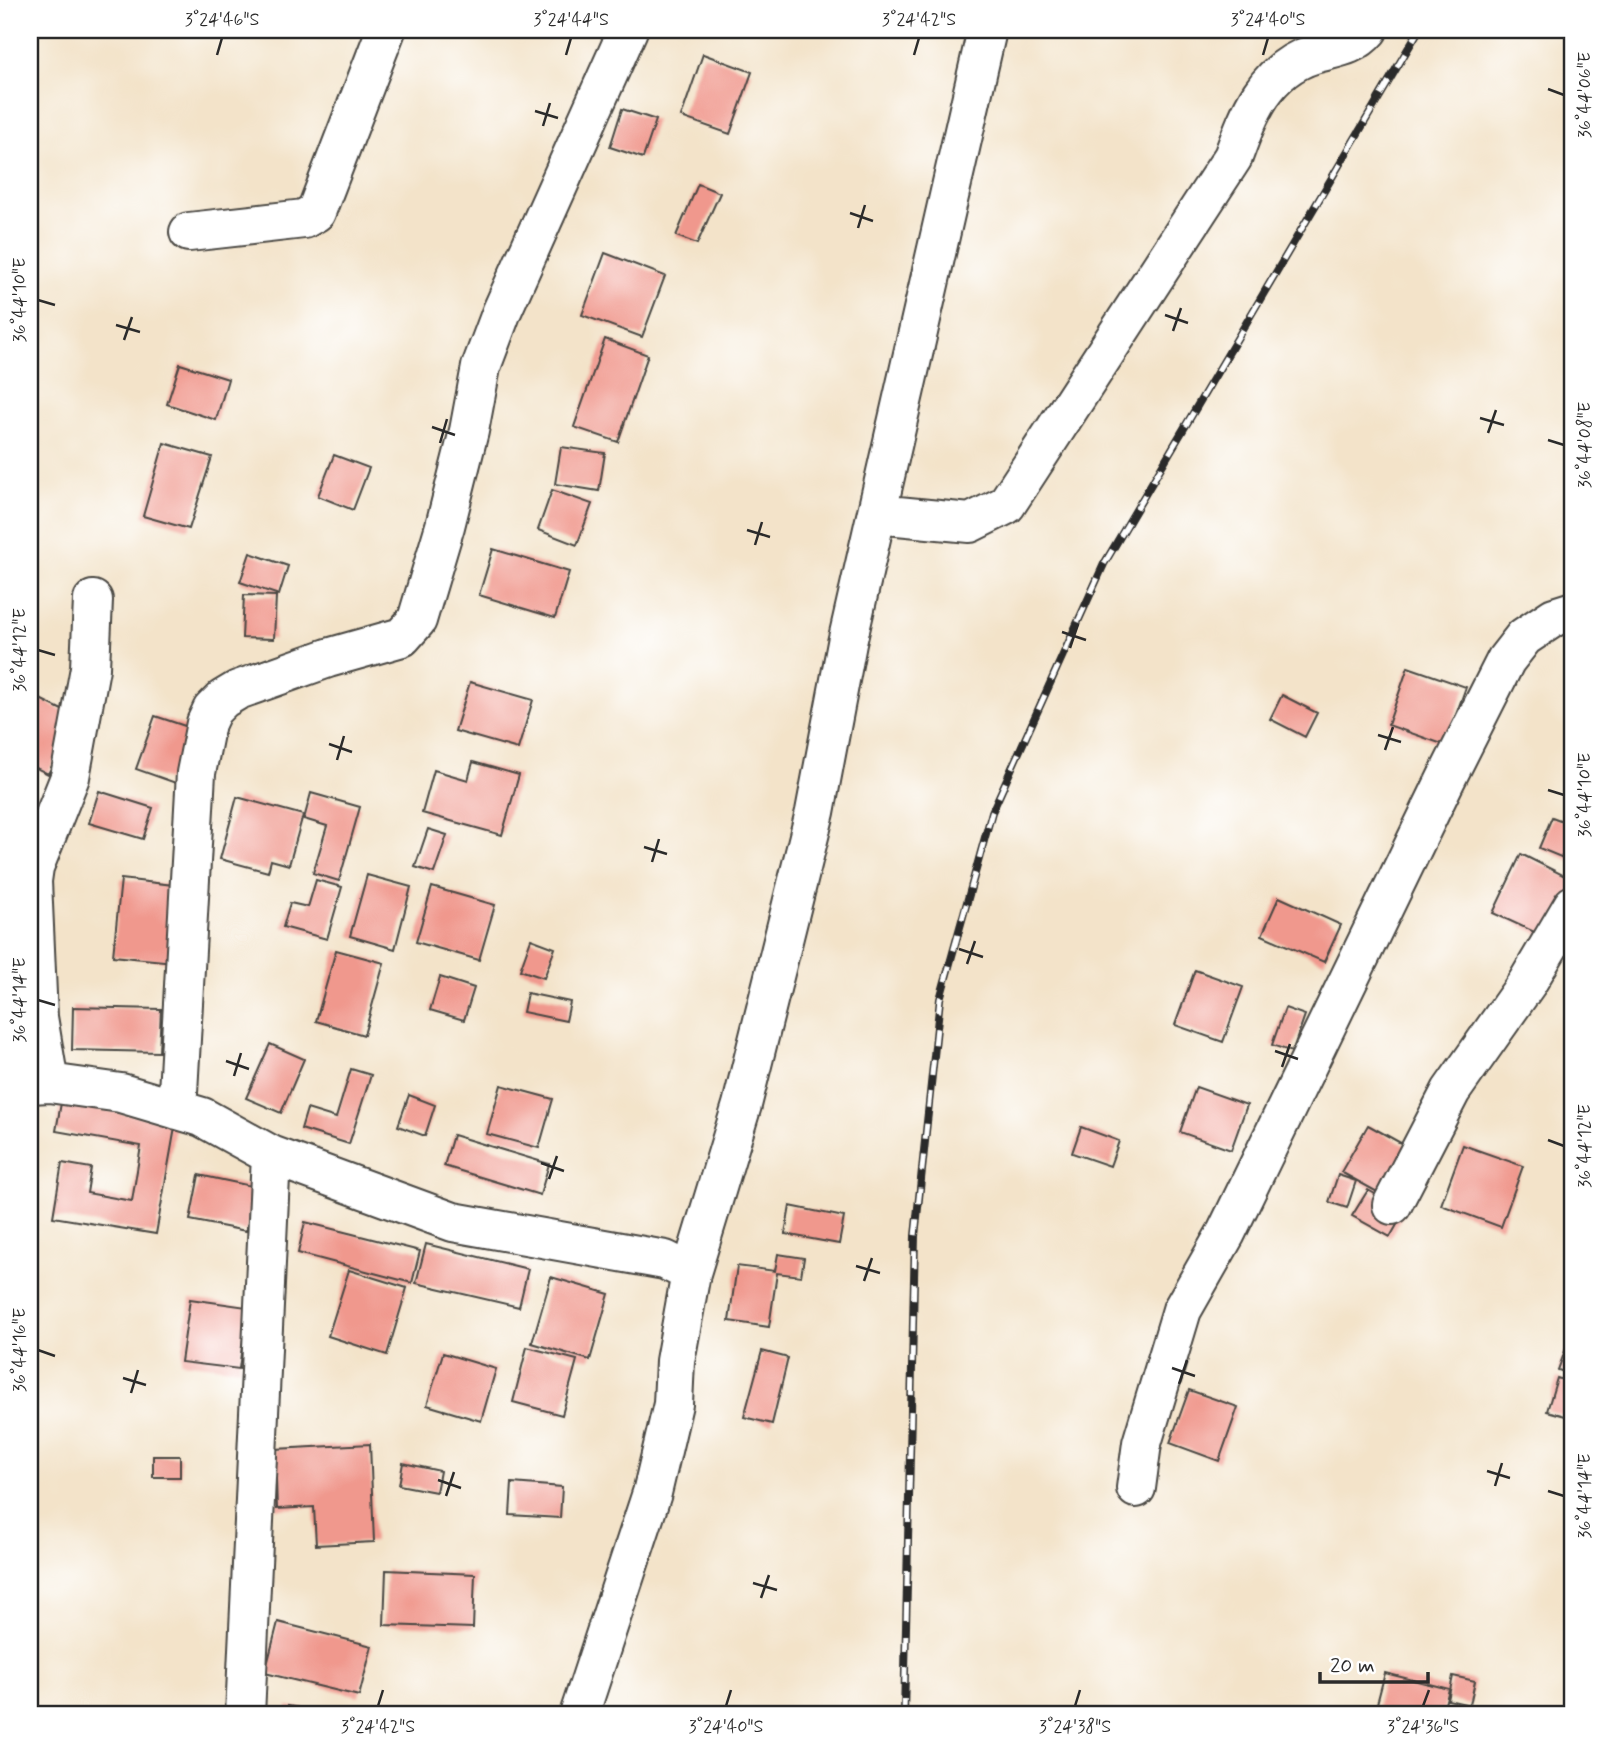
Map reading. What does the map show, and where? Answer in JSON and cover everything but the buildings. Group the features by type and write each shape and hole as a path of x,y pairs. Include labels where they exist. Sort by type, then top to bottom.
{"street":[{"path":"189,232 304,219 316,212 386,30"},
{"path":"177,1110 196,773 206,723 212,710 238,690 328,658 402,638 411,629 429,583 445,526 469,431 481,367 502,311 628,30"},
{"path":"579,1715 652,1493 673,1404 675,1360 691,1273 742,1105 816,812 846,643 987,30"},
{"path":"877,514 970,523 1006,505 1233,157 1259,94 1276,74 1311,55 1351,44 1368,30"},
{"path":"93,600 90,668 70,777 32,866 38,1083 121,1093 202,1118 271,1155 453,1222 665,1260 691,1273"},
{"path":"1136,1488 1142,1443 1182,1310 1226,1233 1446,779 1506,660 1524,637 1554,617 1573,611"},
{"path":"1392,1205 1451,1091 1527,983 1573,905"},
{"path":"245,1715 271,1155"}],"path":[{"path":"30,1231 38,1083"}],"railway":[{"path":"904,1715 915,1236 940,999 992,812 1104,564 1419,30"}]}
